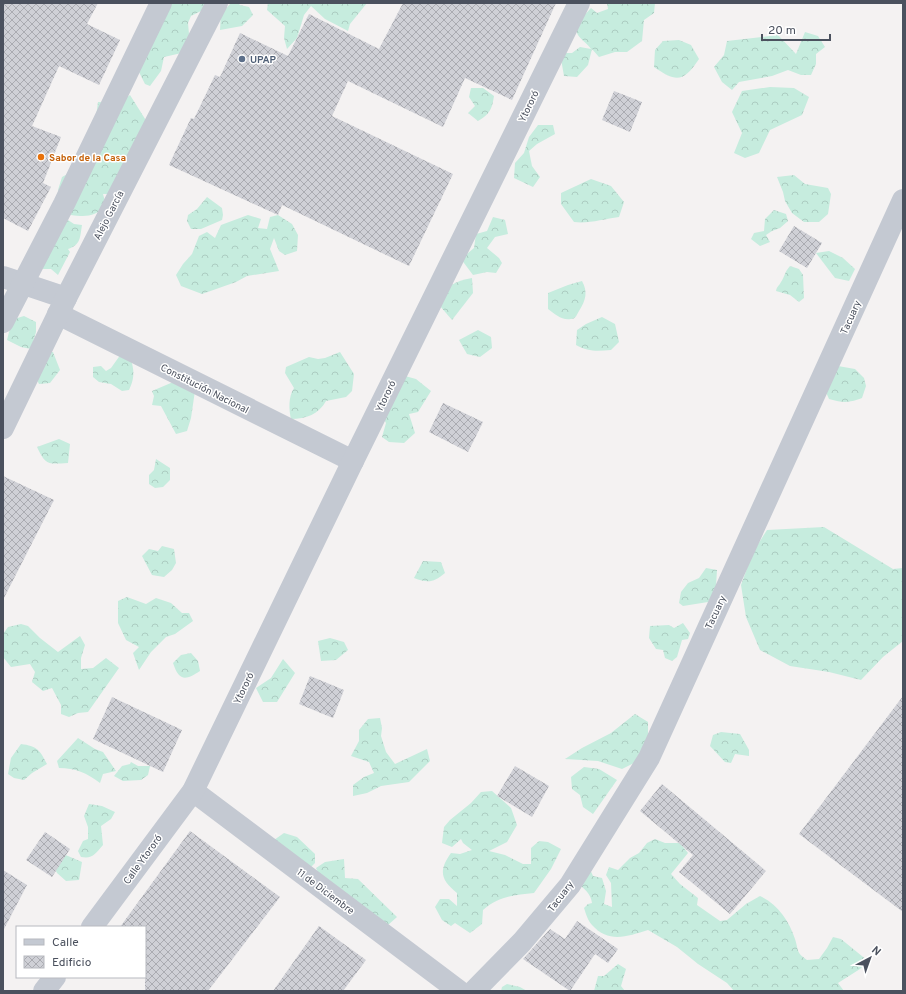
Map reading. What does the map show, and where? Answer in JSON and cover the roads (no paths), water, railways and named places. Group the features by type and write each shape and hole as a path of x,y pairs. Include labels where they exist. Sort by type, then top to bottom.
{"street":[{"path":"3,322 13,280 64,204 161,3"},
{"name":"Alejo García","path":"3,428 62,306 217,3"},
{"name":"Ytororó","path":"193,791 352,462 579,3"},
{"name":"Tacuary","path":"474,991 522,942 570,885 649,758 903,200"},
{"name":"Constitución Nacional","path":"13,280 352,462"},
{"name":"Calle Ytororó","path":"93,926 193,791"},
{"name":"11 de Diciembre","path":"193,791 459,991"},
{"path":"44,991 54,978"}],"place":[{"name":"UPAP","path":"242,59"},
{"name":"Sabor de la Casa","path":"41,157"}]}
